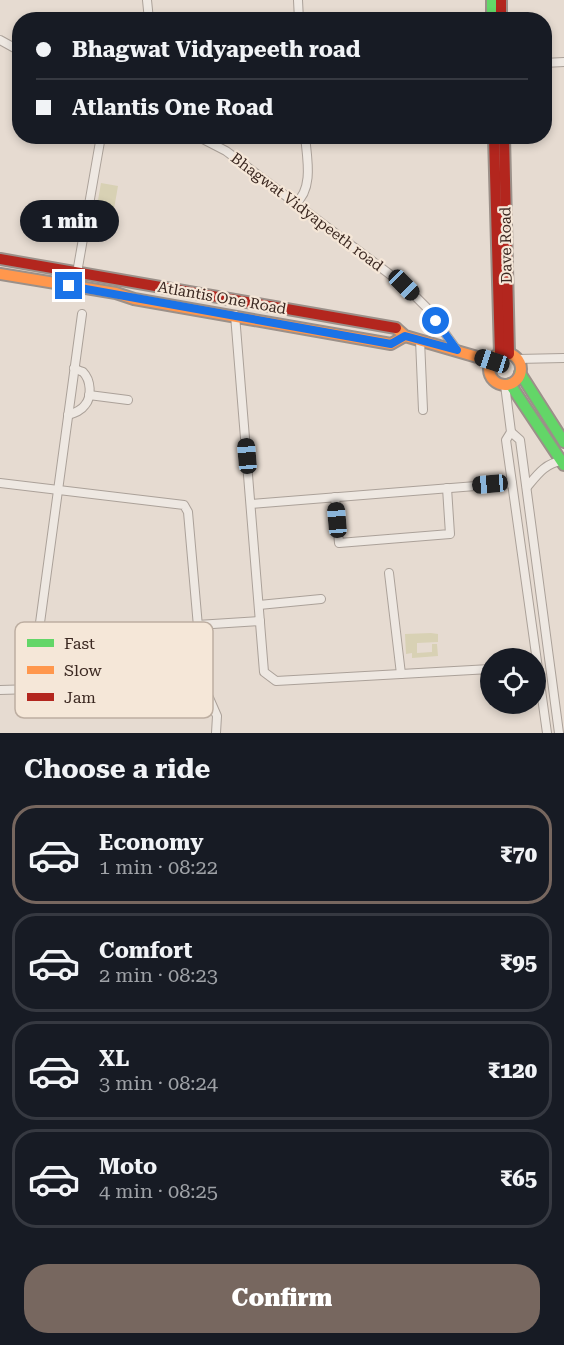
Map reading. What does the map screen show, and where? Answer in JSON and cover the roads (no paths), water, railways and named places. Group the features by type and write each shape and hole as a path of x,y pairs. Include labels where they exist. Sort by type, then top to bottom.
{"street":[{"path":"77,273 100,144"},
{"name":"Bhagwat Vidyapeeth road","path":"212,144 226,151 404,285 426,307 457,350"},
{"path":"295,204 302,198 306,187 305,144"},
{"path":"494,144 496,260 504,357"},
{"name":"Dave Road","path":"504,144 504,357"},
{"name":"Atlantis One Road","path":"0,259 395,327 405,336 457,350 504,357"},
{"name":"Atlantis One Road","path":"0,274 391,344 405,336"},
{"path":"40,622 82,314"},
{"path":"235,315 264,672 276,681 480,670"},
{"path":"420,340 423,410"},
{"path":"504,357 520,363 520,373 515,382 507,385"},
{"path":"563,463 507,385 495,381 489,372 504,357 564,358"},
{"path":"68,415 85,406 89,395 88,381 83,372 74,368"},
{"path":"520,373 564,442"},
{"path":"507,385 511,432 506,440 534,648"},
{"path":"89,395 128,400"},
{"path":"511,432 520,440 559,733"},
{"path":"527,487 543,469 554,462 563,463"},
{"path":"0,483 184,505 188,512 198,622"},
{"path":"251,504 512,483"},
{"path":"335,497 339,543 450,534 447,488"},
{"path":"389,573 400,674"},
{"path":"259,605 321,599"},
{"path":"213,624 260,621"},
{"path":"0,690 15,690"},
{"path":"213,707 217,716 216,733"},
{"path":"544,714 547,733"}]}
